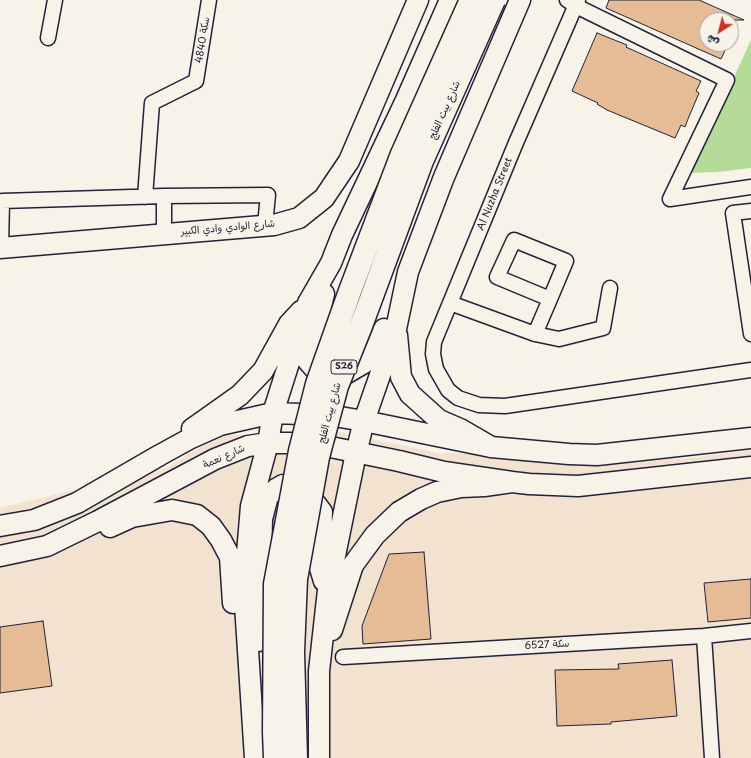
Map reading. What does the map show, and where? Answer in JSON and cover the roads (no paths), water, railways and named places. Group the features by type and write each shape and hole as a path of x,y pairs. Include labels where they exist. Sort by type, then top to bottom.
{"main road":[{"name":"شارع بيت الفلج","path":"275,758 275,584 300,451 317,384 350,291 402,154 471,0"},
{"name":"شارع بيت الفلج","path":"296,758 293,652 296,579 318,458 335,393 422,161 494,0"}],"street":[{"path":"48,38 55,0"},
{"name":"سكة 4840","path":"145,197 152,103 196,80 210,0"},
{"name":"شارع الوادي وادي الكبير","path":"1,247 265,225 299,218 324,198 349,161 418,0"},
{"path":"450,0 406,100 342,235 331,263 308,361 314,368 332,375 347,373 364,363 374,351 408,272 444,177 517,7 530,0"},
{"path":"574,2 727,80 670,199 751,187"},
{"name":"Al Nuzha Street","path":"574,2 434,342 433,354 436,369 448,390 458,398 479,405 506,406 751,370"},
{"path":"1,247 2,201 164,196 268,195 265,225"},
{"path":"164,196 164,234"},
{"path":"751,211 733,213 751,334"},
{"path":"534,334 550,299 566,261 514,240 497,277 550,299"},
{"path":"160,455 203,421 240,395 263,371 289,324 308,303 331,263"},
{"path":"320,758 319,671 328,590 364,420 396,329 408,272"},
{"path":"450,303 534,334 559,339 603,328 610,288"},
{"path":"255,758 244,589 251,506 268,443 273,413 308,303"},
{"path":"396,329 401,377 410,394 439,420 460,429 491,447"},
{"path":"0,526 34,520 76,504 160,455 191,438 220,425 273,413 328,415 364,420 491,447 569,454 597,455 751,438"},
{"name":"شارع نعمة","path":"0,556 47,546 216,459 248,446 268,443 311,443 444,472 512,482"},
{"path":"319,671 353,566 375,535 399,512 421,499 437,492 461,487 512,482 578,486 751,468"},
{"path":"252,704 258,660 262,519 268,496 283,485 309,495 322,512 320,568 328,590"},
{"path":"47,546 89,536 132,517 172,510 197,515 211,526 221,540 230,557 233,609 247,645"},
{"name":"سكة 6527","path":"343,657 704,636 751,631"},
{"path":"704,636 712,758"}]}
